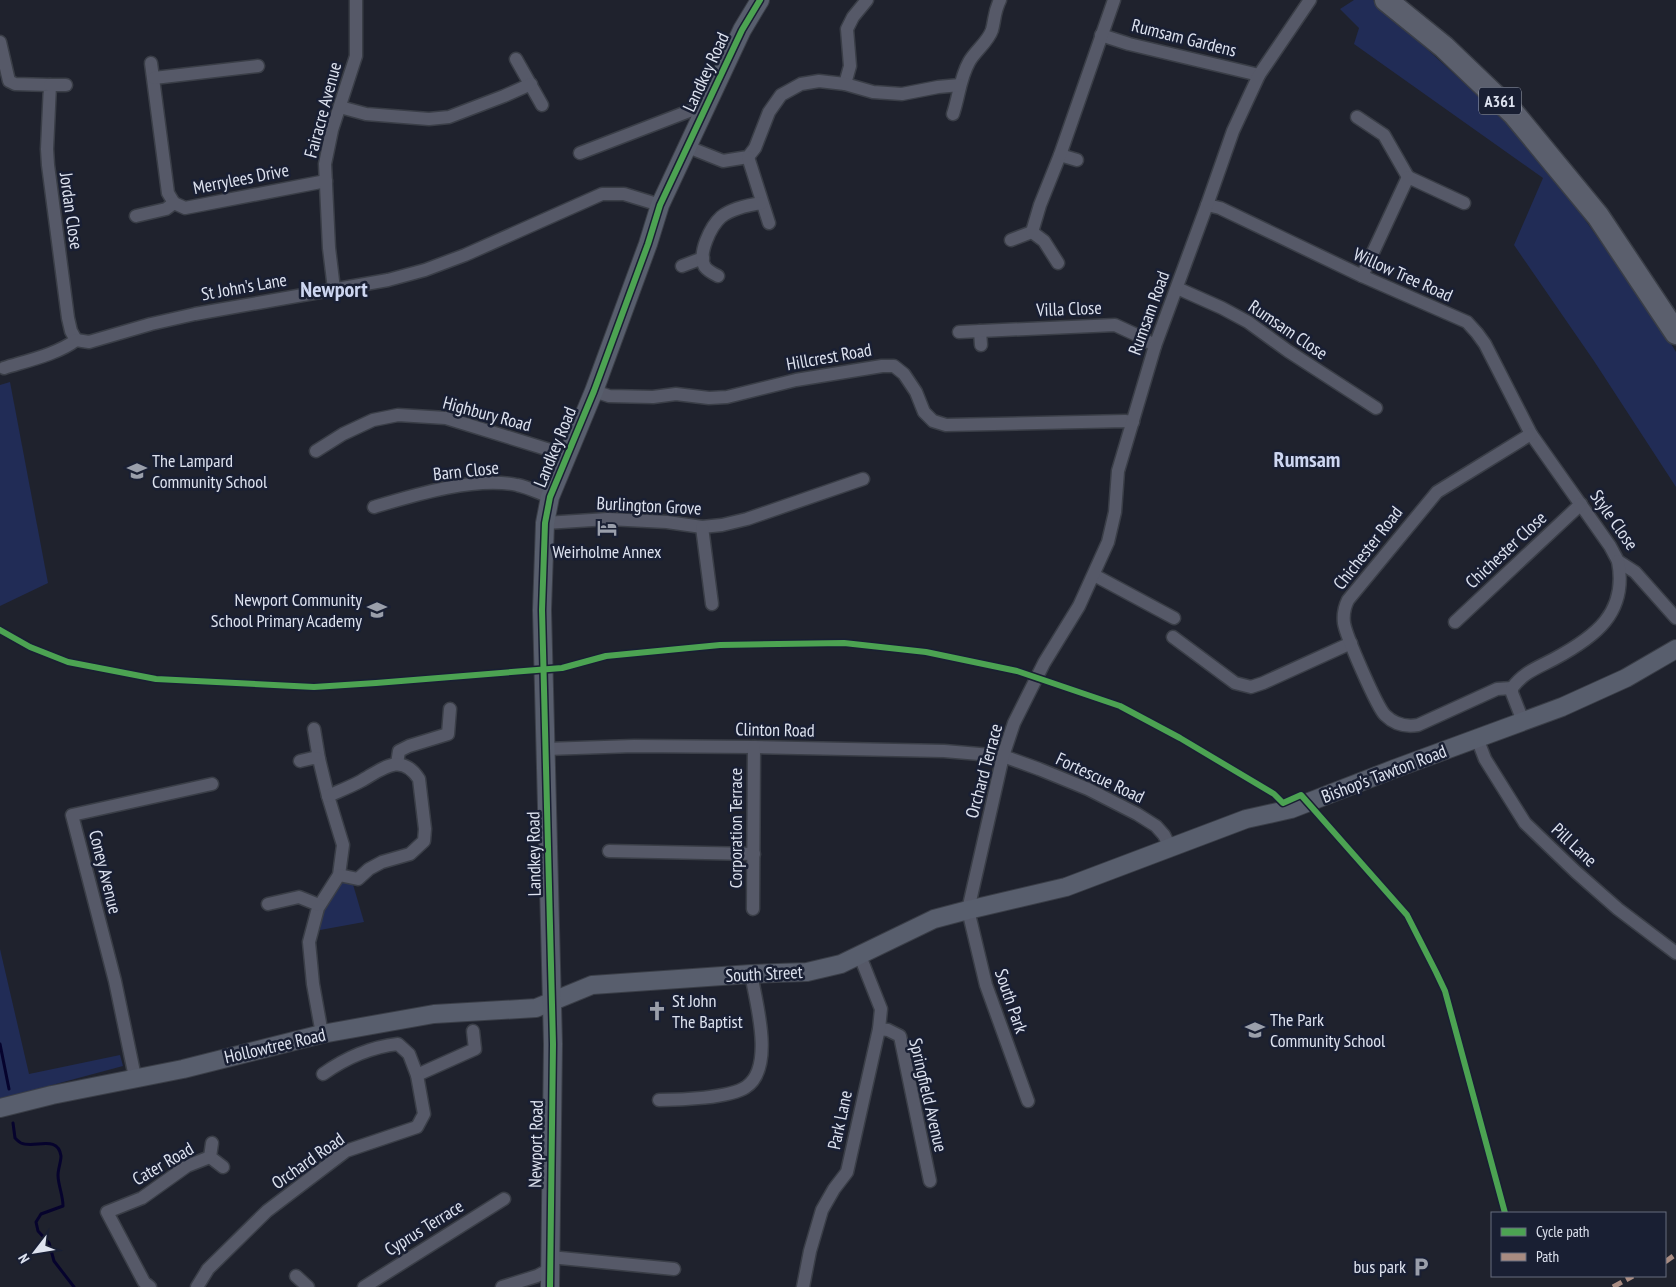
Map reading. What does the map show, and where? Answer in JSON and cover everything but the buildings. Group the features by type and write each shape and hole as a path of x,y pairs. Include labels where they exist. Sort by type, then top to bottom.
{"highway":[{"name":"A361","path":"1386,0 1444,47 1514,114 1598,216 1676,333"}],"main road":[{"name":"Landkey Road","path":"552,1002 546,694 543,642 543,563 545,523 550,497 594,391 648,244 660,205 742,30 760,0"},
{"name":"Bishop's Tawton Road","path":"968,910 1066,886 1246,819 1291,809 1562,707 1626,678 1676,649"},
{"name":"South Street","path":"552,1002 592,985 807,972 841,964 934,919 968,910"},
{"name":"Hollowtree Road","path":"0,1108 135,1077 182,1069 322,1034 434,1014 536,1008 552,1002"},
{"name":"Newport Road","path":"550,1287 552,1002"}],"street":[{"name":"Fairacre Avenue","path":"334,289 329,248 324,164 332,130 356,56 356,0"},
{"path":"845,84 850,66 847,29 853,17 867,0"},
{"path":"953,114 958,100 960,85 969,63 992,30 994,12 1000,0"},
{"name":"Rumsam Gardens","path":"1032,232 1040,204 1060,155 1114,0"},
{"name":"Rumsam Road","path":"1053,648 1079,606 1108,542 1115,512 1118,470 1155,346 1233,130 1259,75 1310,0"},
{"name":"Rumsam Gardens","path":"1101,35 1129,44 1259,75"},
{"path":"0,42 9,80 15,84 66,85"},
{"path":"516,58 542,105"},
{"path":"151,63 168,194 174,203"},
{"path":"154,78 258,66"},
{"path":"688,147 723,161 748,157 755,148 768,112 781,95 801,84 819,81 845,84 873,92 902,94 960,85"},
{"path":"340,107 366,114 429,119 448,117 530,84"},
{"name":"Jordan Close","path":"50,85 46,149 68,318 71,331 76,340"},
{"path":"580,153 692,110 704,112"},
{"path":"1357,117 1384,135 1406,181 1464,203"},
{"path":"1060,155 1077,160"},
{"path":"748,157 769,223"},
{"name":"Merrylees Drive","path":"136,216 166,209 174,203 185,208 326,181"},
{"path":"1362,276 1406,181"},
{"name":"St John's Lane","path":"4,368 48,353 76,340 89,342 186,316 388,280 424,270 465,255 602,194 624,194 660,205"},
{"path":"718,276 705,267 703,258 708,232 721,216 744,206 762,203"},
{"name":"Willow Tree Road","path":"1207,205 1220,208 1362,276 1466,322 1485,344 1531,434"},
{"path":"1011,240 1032,232 1044,241 1058,263"},
{"path":"682,266 703,258"},
{"name":"Rumsam Close","path":"1177,288 1248,322 1288,351 1376,408"},
{"name":"Villa Close","path":"959,332 1115,325 1155,346"},
{"path":"980,331 981,345"},
{"name":"Hillcrest Road","path":"594,391 609,396 653,397 676,394 709,398 727,397 796,380 882,366 894,366 904,374 916,392 924,412 933,421 946,425 1133,422"},
{"name":"Highbury Road","path":"316,451 343,434 372,420 398,415 446,418 566,455"},
{"name":"Style Close","path":"1531,434 1610,546 1618,561 1635,572 1676,618"},
{"name":"Chichester Road","path":"1512,688 1497,689 1418,725 1404,725 1392,720 1381,710 1351,643 1344,622 1344,611 1348,600 1436,492 1531,434"},
{"name":"Burlington Grove","path":"545,523 636,519 702,527 746,519 864,479"},
{"name":"Barn Close","path":"374,507 413,495 452,487 493,482 518,485 550,497"},
{"name":"Chichester Close","path":"1455,622 1581,504"},
{"path":"702,527 712,604"},
{"path":"1523,721 1512,693 1512,688 1526,672 1554,659 1585,641 1603,624 1617,602 1620,592 1618,561"},
{"path":"1094,575 1174,618"},
{"path":"1173,636 1235,683 1251,687 1263,684 1351,643"},
{"name":"Orchard Terrace","path":"968,910 1003,756 1014,723 1053,648"},
{"path":"397,764 399,751 448,734 450,709"},
{"path":"314,729 328,796 343,845 339,875 320,905 309,942 313,984 322,1034"},
{"name":"Pill Lane","path":"1476,738 1485,760 1525,823 1618,909 1676,953"},
{"name":"Clinton Road","path":"546,749 634,746 754,747 944,751 1003,756"},
{"name":"Corporation Terrace","path":"753,909 754,747"},
{"name":"Fortescue Road","path":"1003,756 1088,789 1137,814 1156,826 1164,835 1170,847"},
{"path":"300,761 313,758 319,759"},
{"path":"328,796 361,781 380,768 397,764 415,773 419,779 424,841 410,854 382,862 369,869 358,879 339,875"},
{"name":"Coney Avenue","path":"135,1077 115,981 72,816 212,784"},
{"path":"609,851 754,854"},
{"path":"268,904 299,897 320,905"},
{"name":"South Park","path":"968,910 986,985 1028,1101"},
{"name":"Park Lane","path":"803,1287 810,1251 822,1210 834,1189 847,1172 879,1029 881,1009 860,956"},
{"path":"659,1100 679,1100 735,1092 747,1087 756,1078 762,1062 761,1044 750,974"},
{"name":"Springfield Avenue","path":"879,1029 888,1030 900,1036 930,1180"},
{"path":"417,1075 474,1050 473,1031"},
{"name":"Orchard Road","path":"197,1287 208,1269 267,1211 346,1151 417,1127 424,1114 417,1075 410,1054 398,1044 389,1045 341,1061 323,1074"},
{"name":"Cater Road","path":"210,1157 212,1143"},
{"name":"Cater Road","path":"210,1157 223,1167"},
{"name":"Cater Road","path":"150,1287 144,1282 105,1207 142,1198 187,1166 210,1157"},
{"name":"Cyprus Terrace","path":"364,1287 504,1198"},
{"path":"502,1287 536,1276 550,1263 674,1269"},
{"path":"296,1276 308,1287"}],"shaded area":[{"path":"1354,0 1373,0 1507,122 1567,194 1665,334 1676,352 1676,487 1594,361 1514,245 1543,178 1354,44 1359,28 1340,9"},
{"path":"10,382 48,583 0,606 0,385"},
{"path":"352,881 364,922 320,930 321,915 341,882"},
{"path":"0,949 29,1074 120,1055 123,1066 0,1099"}],"waterway":[{"path":"0,1044 9,1089"},
{"path":"13,1123 15,1138 20,1143 50,1144 59,1149 61,1156 58,1179 63,1206 41,1214 36,1222 38,1231 49,1243 54,1261 74,1287"}],"marked path":[{"path":"1666,1261 1676,1254"},
{"path":"1613,1287 1631,1277"}],"cycle path":[{"path":"550,1287 553,1044 542,610 545,523 550,497 594,391 648,244 660,205 742,30 760,0"},
{"path":"0,630 30,647 68,662 156,679 314,687 562,668 606,656 720,645 844,643 926,652 1017,671 1120,706 1180,738 1274,794 1283,803 1301,795 1407,915 1445,991 1505,1212"}],"place":[{"name":"The Lampard Community School","path":"137,471"},
{"name":"Weirholme Annex","path":"607,528"},
{"name":"Newport Community School Primary Academy","path":"377,610"},
{"name":"St John The Baptist","path":"657,1011"},
{"name":"The Park Community School","path":"1255,1030"},
{"name":"bus park","path":"1421,1267"}],"district":[{"name":"Newport","path":"334,289"},
{"name":"Rumsam","path":"1307,459"}]}
